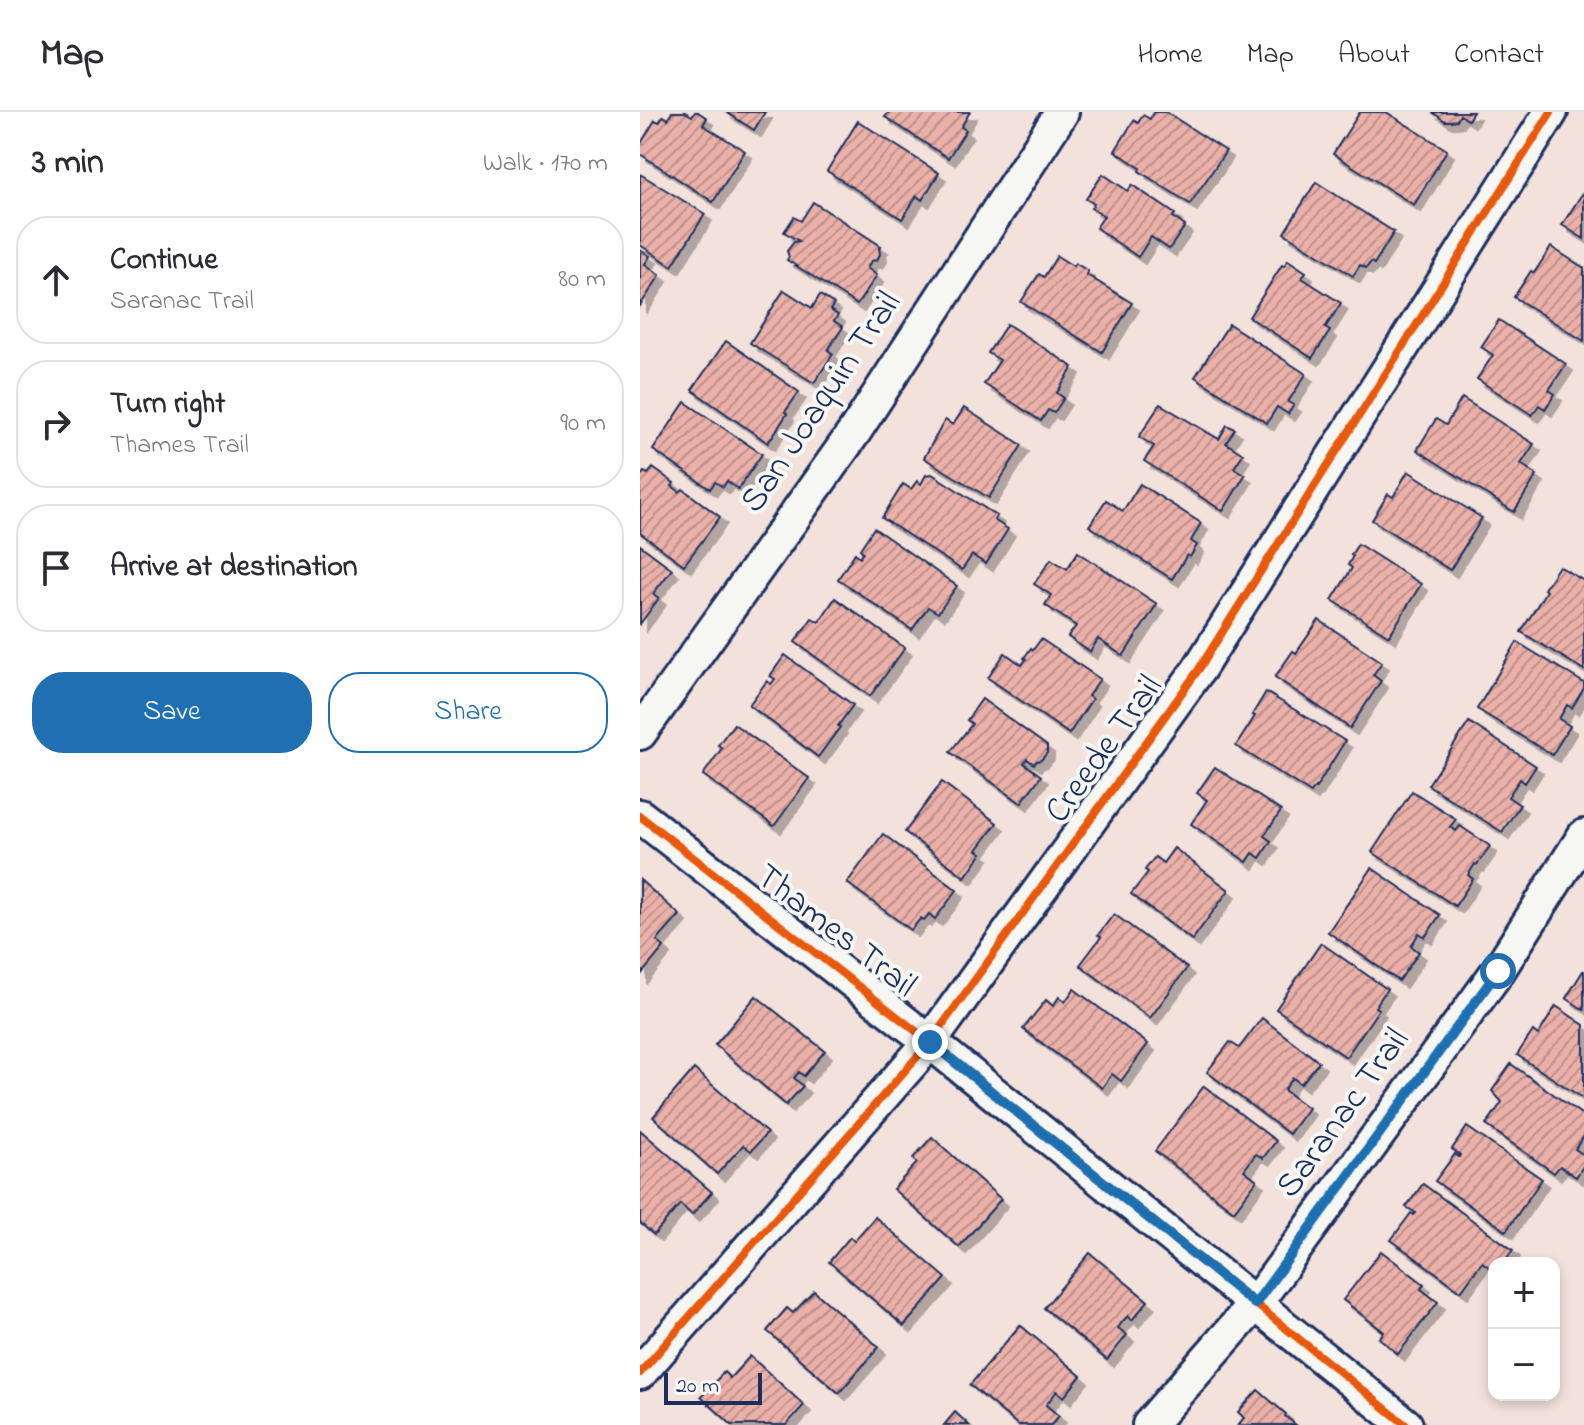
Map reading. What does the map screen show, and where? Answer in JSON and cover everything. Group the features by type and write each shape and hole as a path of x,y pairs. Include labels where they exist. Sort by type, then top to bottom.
{"street":[{"name":"San Joaquin Trail","path":"640,733 855,431 1062,112"},
{"name":"Creede Trail","path":"640,1373 930,1042 1199,669 1551,112"},
{"name":"Thames Trail","path":"640,816 930,1042 1406,1425"},
{"name":"Saranac Trail","path":"1149,1425 1255,1304 1498,971 1584,836"}],"building":[{"path":"672,112 685,112 692,116 698,112 707,118 703,125 745,151 713,202 640,154 640,145 655,120 659,122 663,116 668,119"},
{"path":"726,112 765,112 754,130"},
{"path":"889,112 970,112 961,127 966,130 948,158 885,117"},
{"path":"1154,112 1166,112 1226,151 1190,204 1139,171 1140,168 1115,151 1134,120 1138,123 1143,115 1150,119"},
{"path":"1360,112 1386,112 1447,150 1414,205 1333,154"},
{"path":"1432,112 1473,112 1468,120 1460,115 1457,120 1445,121"},
{"path":"858,121 939,173 922,200 917,196 902,219 827,171"},
{"path":"640,174 705,214 672,266 640,245"},
{"path":"1103,174 1128,191 1132,185 1175,214 1173,217 1185,226 1169,249 1151,237 1138,257 1096,228 1104,216 1091,208 1094,204 1086,199"},
{"path":"1316,182 1394,232 1374,264 1371,262 1366,268 1360,265 1353,276 1284,233"},
{"path":"1584,195 1584,239 1562,225"},
{"path":"813,202 881,246 877,260 871,261 867,268 877,275 857,305 787,260 787,251 794,242 799,241 784,232 794,217 801,221"},
{"path":"1551,247 1584,268 1584,341 1514,297"},
{"path":"640,250 650,256 645,264 660,275 640,306"},
{"path":"1057,256 1088,271 1087,275 1132,303 1102,352 1021,302 1039,274 1044,277"},
{"path":"1288,260 1306,272 1302,278 1341,303 1325,328 1330,331 1312,358 1249,317"},
{"path":"784,290 812,308 820,295 834,304 830,310 838,315 834,321 843,327 828,350 833,354 814,383 750,343"},
{"path":"1499,320 1566,364 1549,390 1555,394 1545,409 1539,405 1532,415 1477,379 1493,355 1481,347"},
{"path":"1007,324 1073,367 1057,393 1064,398 1054,413 1048,410 1041,421 984,384 1000,360 988,353"},
{"path":"1229,324 1306,374 1288,402 1294,405 1288,414 1277,407 1267,423 1195,377"},
{"path":"726,341 799,392 768,443 692,390"},
{"path":"1462,398 1534,444 1521,464 1537,475 1514,512 1417,450 1436,419 1446,425"},
{"path":"685,402 762,454 738,489 727,481 723,487 715,482 710,489 653,450"},
{"path":"1160,404 1219,439 1227,425 1235,429 1226,443 1243,454 1234,468 1245,475 1223,511 1144,461 1154,446 1139,437"},
{"path":"964,408 1022,445 989,498 924,458 945,420 953,425"},
{"path":"653,468 674,483 672,486 680,492 683,489 720,517 684,565 640,533 640,477"},
{"path":"1408,471 1482,518 1450,570 1372,520 1388,494 1393,497"},
{"path":"932,474 997,516 994,520 1008,529 986,564 972,555 962,570 882,518 903,484 911,489 917,481 921,484 926,475"},
{"path":"1140,484 1201,523 1191,541 1197,545 1172,579 1089,526 1106,500 1123,511"},
{"path":"874,528 957,586 938,613 928,607 912,630 838,579 855,553 860,557 863,552 860,549"},
{"path":"1358,544 1421,584 1389,636 1332,600 1352,568 1348,565"},
{"path":"640,545 672,569 653,594 659,598 640,624"},
{"path":"1078,552 1157,604 1123,656 1098,639 1090,652 1068,637 1076,626 1045,605 1051,595 1034,584 1051,559 1067,569"},
{"path":"1559,566 1584,581 1584,670 1521,632"},
{"path":"835,598 905,648 870,696 795,642 812,618 819,622"},
{"path":"1319,620 1382,662 1373,675 1381,681 1350,728 1275,677"},
{"path":"1041,639 1100,679 1088,696 1092,699 1069,734 988,678 1005,653 1022,665 1031,648 1033,650"},
{"path":"1517,642 1584,683 1572,708 1567,705 1559,719 1570,726 1552,755 1477,709"},
{"path":"785,655 853,705 818,757 749,705 767,681 771,684 775,679 770,676"},
{"path":"1266,692 1345,741 1311,793 1236,746"},
{"path":"982,699 1047,746 1047,753 1041,760 1034,764 1027,759 1024,763 1041,776 1021,803 950,752 972,724 967,720"},
{"path":"1469,722 1536,766 1525,783 1520,779 1508,797 1520,805 1502,832 1428,785"},
{"path":"734,724 809,778 774,826 703,775 722,748 718,745"},
{"path":"1215,767 1281,811 1264,836 1271,841 1260,858 1253,853 1247,862 1191,824 1207,800 1197,793"},
{"path":"942,782 997,823 977,850 982,853 965,877 905,832"},
{"path":"1412,791 1456,819 1450,827 1456,831 1460,826 1490,846 1468,875 1473,879 1455,906 1372,852"},
{"path":"883,834 957,890 935,919 929,914 911,930 847,883"},
{"path":"1174,848 1229,890 1192,940 1131,894 1155,857 1163,863"},
{"path":"1372,868 1440,915 1425,937 1419,933 1411,946 1419,952 1399,981 1328,932"},
{"path":"640,880 680,915 657,941 664,947 640,976"},
{"path":"1114,914 1187,968 1150,1018 1080,965"},
{"path":"1321,943 1387,989 1375,1007 1379,1009 1346,1057 1276,1009"},
{"path":"1584,971 1584,1010 1566,998"},
{"path":"1074,989 1148,1044 1121,1081 1112,1074 1102,1088 1023,1029 1046,1000 1053,1006 1059,997 1065,1002"},
{"path":"756,996 825,1051 804,1076 799,1072 794,1078 803,1086 786,1105 715,1045"},
{"path":"1556,1006 1584,1025 1584,1099 1517,1055 1533,1031 1538,1035"},
{"path":"1262,1018 1319,1062 1301,1084 1293,1078 1284,1090 1308,1108 1289,1134 1207,1072 1230,1042 1239,1048"},
{"path":"1511,1064 1584,1116 1584,1136 1575,1149 1584,1155 1584,1165 1576,1177 1560,1166 1554,1173 1486,1125 1502,1102 1492,1091"},
{"path":"694,1069 767,1133 751,1151 743,1145 717,1174 653,1117"},
{"path":"1204,1086 1276,1141 1263,1158 1256,1154 1244,1170 1257,1180 1234,1211 1155,1151"},
{"path":"1467,1127 1542,1179 1506,1231 1435,1181 1455,1154 1459,1157 1452,1149"},
{"path":"640,1130 712,1192 692,1215 680,1204 654,1235 640,1223"},
{"path":"932,1137 1001,1199 959,1247 893,1189 917,1163 913,1158"},
{"path":"1423,1184 1513,1250 1508,1257 1488,1257 1488,1266 1482,1262 1461,1291 1391,1240 1411,1213 1416,1213 1406,1207"},
{"path":"875,1217 946,1278 904,1326 829,1262 850,1237 854,1241"},
{"path":"1381,1251 1424,1284 1421,1289 1438,1302 1398,1354 1379,1338 1384,1332 1343,1300"},
{"path":"1090,1253 1148,1301 1132,1320 1128,1316 1118,1328 1127,1335 1107,1360 1044,1308"},
{"path":"814,1291 879,1347 839,1393 767,1331 787,1308 793,1313"},
{"path":"1020,1325 1081,1376 1064,1397 1057,1391 1046,1405 1059,1416 1051,1425 1018,1425 970,1385"},
{"path":"750,1356 804,1405 786,1425 732,1425 701,1397 724,1372 730,1378"},
{"path":"1258,1390 1296,1425 1238,1425 1244,1418 1238,1412"},
{"path":"955,1412 969,1425 944,1425"}],"cycle path":[{"path":"640,1373 930,1042 1199,669 1551,112"},
{"path":"640,816 930,1042 1406,1425"}],"route":[{"path":"930,1042 1255,1304 1498,971"}]}
